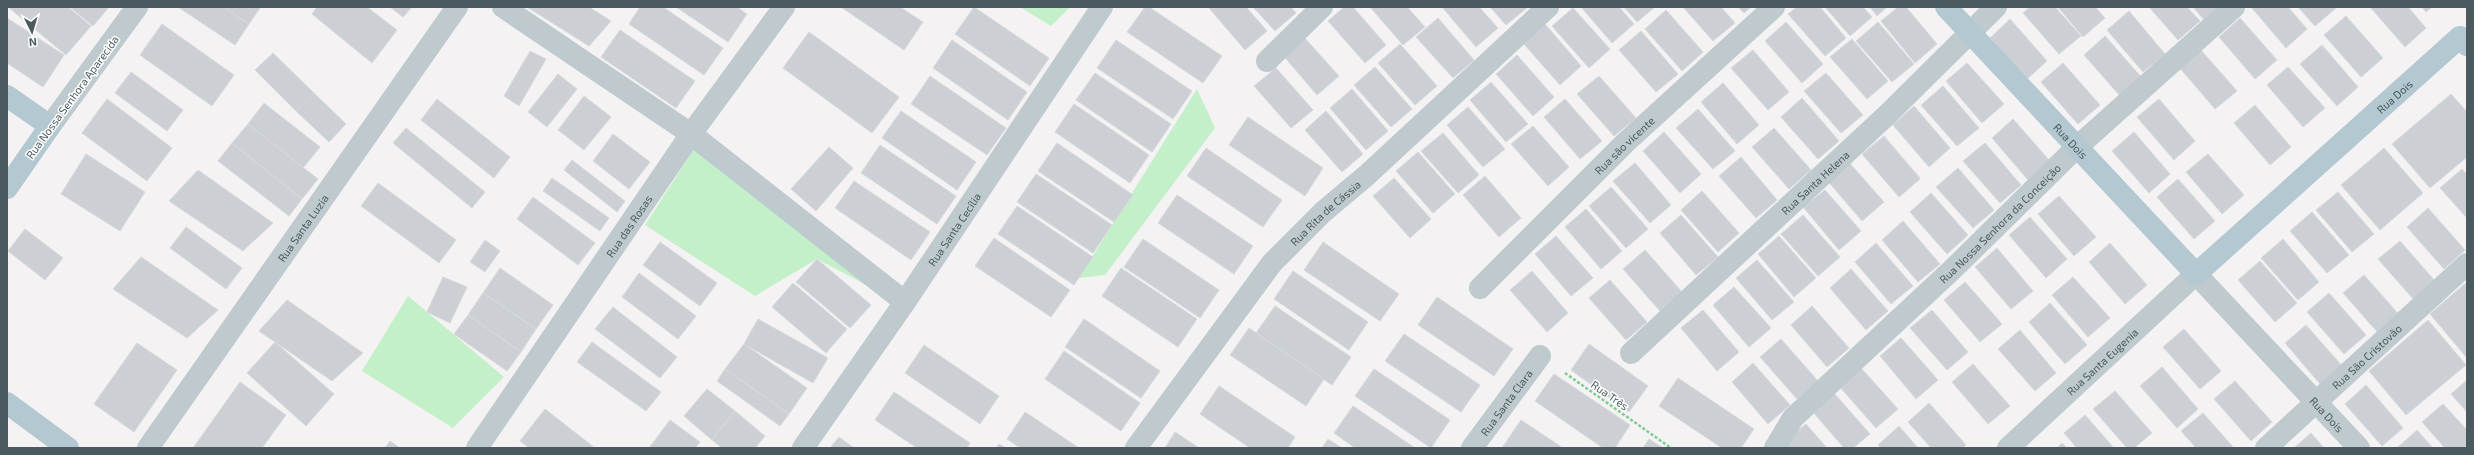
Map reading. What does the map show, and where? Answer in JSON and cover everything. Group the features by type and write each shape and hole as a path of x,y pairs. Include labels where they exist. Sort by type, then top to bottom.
{"main road":[{"name":"Rua Dois","path":"1946,7 2196,274 2465,38"},
{"path":"7,96 50,126"},
{"name":"Rua Nossa Senhora Aparecida","path":"7,188 50,126"},
{"path":"7,403 68,448"}],"street":[{"name":"Rua Nossa Senhora Aparecida","path":"50,126 137,7"},
{"name":"Rua Santa Luzia","path":"148,448 457,7"},
{"path":"503,7 691,134 905,302"},
{"name":"Rua das Rosas","path":"476,448 691,134 784,7"},
{"name":"Rua Santa Cecília","path":"803,448 905,302 1102,7"},
{"path":"1267,61 1322,7"},
{"name":"Rua Rita de Cássia","path":"1136,448 1272,264 1296,237 1379,165 1548,7"},
{"name":"Rua são vicente","path":"1480,288 1620,148 1774,7"},
{"name":"Rua Santa Helena","path":"1631,353 1888,114 1969,32 1996,7"},
{"name":"Rua Nossa Senhora da Conceição","path":"1775,448 1793,418 1954,268 2077,147 2234,7"},
{"name":"Rua São Cristovão","path":"2266,448 2317,403 2467,264"},
{"name":"Rua Dois","path":"2196,274 2359,448"},
{"name":"Rua Santa Eugenia","path":"2008,448 2196,274"},
{"name":"Rua Santa Clara","path":"1472,448 1540,356"}],"path":[{"name":"Rua Três","path":"1540,356 1671,448"}],"green space":[{"path":"1020,7 1070,7 1051,26"},
{"path":"1197,89 1215,128 1105,275 1079,278"},
{"path":"696,146 887,296 817,259 755,296 645,225"},
{"path":"408,296 504,377 453,428 362,371"}],"building":[{"path":"8,7 68,7 91,26 66,55"},
{"path":"70,7 109,7 93,26"},
{"path":"178,7 224,7 249,24 235,45"},
{"path":"224,7 259,7 260,8 249,24"},
{"path":"317,7 367,7 397,30 372,63 312,14"},
{"path":"390,7 412,7 403,17"},
{"path":"527,7 589,7 611,21 589,46"},
{"path":"640,7 663,7 723,48 704,75 629,24"},
{"path":"676,7 737,7 747,14 728,42"},
{"path":"841,7 900,7 923,22 904,50"},
{"path":"974,7 1049,58 1030,86 955,34"},
{"path":"1145,7 1149,7 1222,56 1203,83 1127,32"},
{"path":"1246,7 1267,31 1245,50 1209,8"},
{"path":"1253,7 1291,7 1296,13 1275,31"},
{"path":"1344,7 1353,7 1386,45 1365,63 1328,21"},
{"path":"1370,7 1407,7 1425,27 1403,45"},
{"path":"1442,7 1479,7 1498,28 1476,47"},
{"path":"1490,7 1528,7 1506,25"},
{"path":"1581,7 1619,7 1634,24 1612,43"},
{"path":"1624,7 1655,7 1637,22"},
{"path":"1683,7 1721,7 1735,23 1713,41"},
{"path":"1738,7 1751,7 1744,13"},
{"path":"1797,7 1820,7 1846,38 1825,56 1788,14"},
{"path":"1825,7 1863,7 1872,17 1850,36"},
{"path":"1870,7 1887,7 1877,16"},
{"path":"1898,7 1906,7 1937,44 1915,63 1881,21"},
{"path":"2030,7 2055,7 2081,36 2059,54 2023,13"},
{"path":"2058,7 2095,7 2105,18 2083,37"},
{"path":"2149,7 2187,7 2200,21 2178,40"},
{"path":"2193,7 2221,7 2205,21"},
{"path":"2251,7 2288,7 2307,29 2286,48"},
{"path":"2298,7 2336,7 2336,8 2315,26"},
{"path":"2370,7 2408,7 2426,28 2405,47"},
{"path":"2422,7 2432,7 2426,12"},
{"path":"1573,8 1610,49 1589,68 1552,26"},
{"path":"1666,10 1703,52 1682,71 1645,29"},
{"path":"2129,11 2165,54 2143,72 2107,30"},
{"path":"2346,16 2383,58 2361,77 2324,35"},
{"path":"7,18 64,55 43,87 7,63"},
{"path":"1438,18 1474,60 1453,78 1416,37"},
{"path":"2240,18 2277,60 2255,79 2219,37"},
{"path":"2010,19 2047,61 2026,80 1990,38"},
{"path":"1786,22 1823,64 1802,83 1765,41"},
{"path":"1878,22 1914,64 1892,82 1856,41"},
{"path":"162,24 234,75 212,106 140,55"},
{"path":"1545,24 1581,66 1560,85 1523,43"},
{"path":"620,30 695,81 676,108 601,57"},
{"path":"1641,31 1678,74 1656,92 1619,50"},
{"path":"809,32 899,97 872,133 783,68"},
{"path":"1302,35 1339,76 1317,95 1281,53"},
{"path":"2105,36 2142,78 2121,97 2084,55"},
{"path":"1852,39 1888,81 1867,99 1830,57"},
{"path":"952,40 1027,92 1008,120 933,68"},
{"path":"1116,40 1192,91 1173,119 1097,68"},
{"path":"1400,44 1437,86 1415,105 1378,63"},
{"path":"2322,45 2358,87 2337,106 2300,64"},
{"path":"2200,49 2237,91 2215,109 2179,67"},
{"path":"1753,50 1789,92 1768,110 1731,68"},
{"path":"530,51 546,59 519,106 504,96"},
{"path":"273,53 314,93 296,111 255,70"},
{"path":"1517,55 1554,97 1533,116 1496,74"},
{"path":"1967,63 2004,104 1982,123 1946,81"},
{"path":"2063,63 2100,105 2078,124 2041,82"},
{"path":"1375,67 1412,109 1391,127 1354,85"},
{"path":"2288,67 2325,108 2303,127 2267,85"},
{"path":"1276,68 1313,110 1291,128 1254,86"},
{"path":"131,72 183,110 167,131 115,93"},
{"path":"1095,73 1171,124 1152,152 1076,100"},
{"path":"1826,73 1863,115 1841,133 1804,91"},
{"path":"558,74 577,89 547,127 528,112"},
{"path":"930,76 1006,128 987,155 911,104"},
{"path":"1599,76 1636,118 1614,136 1577,94"},
{"path":"1491,82 1528,124 1506,142 1470,100"},
{"path":"1723,83 1759,125 1737,144 1701,102"},
{"path":"1943,86 1979,128 1957,146 1921,105"},
{"path":"1352,89 1388,131 1366,150 1330,108"},
{"path":"314,93 346,124 329,142 296,111"},
{"path":"2451,94 2467,112 2467,157 2430,188 2392,144"},
{"path":"584,96 611,117 584,150 558,130"},
{"path":"1802,98 1839,141 1818,159 1781,117"},
{"path":"107,99 172,148 147,181 82,133"},
{"path":"437,99 510,157 494,178 421,120"},
{"path":"1565,99 1602,141 1580,159 1544,117"},
{"path":"2159,99 2195,141 2174,160 2137,117"},
{"path":"264,103 320,147 303,168 248,124"},
{"path":"1074,104 1149,155 1130,183 1055,132"},
{"path":"2255,105 2291,147 2270,165 2234,123"},
{"path":"1914,106 1950,148 1929,167 1893,125"},
{"path":"1468,107 1505,149 1483,167 1447,125"},
{"path":"1698,109 1735,151 1713,169 1676,128"},
{"path":"901,111 976,162 957,190 882,138"},
{"path":"1326,111 1363,154 1342,172 1305,130"},
{"path":"1248,117 1323,168 1305,196 1229,145"},
{"path":"2013,119 2050,161 2028,180 1992,138"},
{"path":"248,124 318,179 302,199 232,143"},
{"path":"1533,126 1569,167 1548,186 1511,144"},
{"path":"406,128 485,192 472,208 393,143"},
{"path":"1774,128 1811,170 1789,189 1752,147"},
{"path":"1664,132 1701,174 1680,193 1643,151"},
{"path":"2134,132 2170,174 2149,193 2112,151"},
{"path":"1443,133 1479,175 1458,193 1421,151"},
{"path":"613,134 650,162 629,189 593,161"},
{"path":"1884,136 1920,178 1899,196 1862,154"},
{"path":"1884,137 1920,179 1899,197 1863,155"},
{"path":"232,143 302,199 289,216 218,161"},
{"path":"1057,143 1133,195 1114,222 1038,171"},
{"path":"1985,143 2021,185 2000,203 1963,161"},
{"path":"880,145 956,196 937,224 861,173"},
{"path":"829,147 853,168 816,211 791,189"},
{"path":"1206,148 1282,200 1263,227 1187,176"},
{"path":"2384,148 2423,193 2380,230 2341,185"},
{"path":"1418,152 1455,194 1433,213 1396,171"},
{"path":"86,154 145,192 120,231 61,194"},
{"path":"2208,154 2244,195 2222,214 2186,172"},
{"path":"1741,157 1777,200 1756,218 1719,176"},
{"path":"572,160 625,201 617,212 564,170"},
{"path":"1847,160 1884,202 1862,221 1826,179"},
{"path":"1635,163 1671,205 1650,223 1613,181"},
{"path":"1958,168 1994,210 1973,228 1936,187"},
{"path":"2462,169 2467,175 2467,218 2440,188"},
{"path":"198,170 273,223 243,251 169,201"},
{"path":"1036,174 1112,225 1093,253 1017,202"},
{"path":"1485,176 1521,218 1499,237 1463,195"},
{"path":"552,178 609,218 600,231 543,191"},
{"path":"1394,178 1431,219 1410,238 1373,196"},
{"path":"2178,179 2215,221 2194,239 2157,197"},
{"path":"854,181 930,232 911,260 835,208"},
{"path":"378,183 456,240 439,263 361,206"},
{"path":"1611,187 1648,229 1626,248 1589,206"},
{"path":"1825,190 1861,231 1839,250 1803,207"},
{"path":"1702,191 1739,233 1718,252 1681,210"},
{"path":"2338,192 2374,234 2352,252 2316,210"},
{"path":"1931,193 1968,235 1947,254 1910,212"},
{"path":"1177,195 1253,246 1234,274 1158,223"},
{"path":"2059,196 2096,237 2074,256 2038,214"},
{"path":"533,197 595,243 578,265 517,219"},
{"path":"1017,206 1093,257 1074,285 998,234"},
{"path":"2428,208 2465,250 2444,269 2407,227"},
{"path":"1586,209 1622,251 1601,269 1565,227"},
{"path":"2312,212 2349,255 2327,273 2290,231"},
{"path":"1681,215 1718,257 1696,275 1660,233"},
{"path":"1803,215 1840,257 1818,276 1781,234"},
{"path":"2030,217 2067,259 2046,278 2009,235"},
{"path":"1903,221 1940,264 1918,282 1882,240"},
{"path":"186,227 242,268 226,289 170,248"},
{"path":"25,229 63,258 45,280 8,251"},
{"path":"1556,236 1593,278 1571,296 1535,254"},
{"path":"1779,236 1816,278 1794,297 1758,254"},
{"path":"994,238 1070,290 1051,317 975,266"},
{"path":"1143,239 1219,290 1200,318 1124,267"},
{"path":"2283,239 2319,282 2298,300 2261,258"},
{"path":"485,240 500,251 485,272 470,262"},
{"path":"2400,241 2436,282 2415,301 2378,259"},
{"path":"660,242 717,283 700,306 643,265"},
{"path":"1323,242 1399,294 1380,321 1304,270"},
{"path":"1876,243 1913,286 1891,304 1855,262"},
{"path":"2110,243 2147,285 2125,304 2089,262"},
{"path":"1997,248 2033,291 2011,309 1975,267"},
{"path":"1645,250 1682,292 1660,311 1623,269"},
{"path":"141,257 218,310 187,338 113,289"},
{"path":"817,259 871,305 850,328 796,282"},
{"path":"1757,260 1794,302 1772,320 1736,278"},
{"path":"2260,261 2297,303 2275,322 2238,280"},
{"path":"500,268 553,305 536,329 483,293"},
{"path":"1121,268 1197,319 1178,347 1102,296"},
{"path":"1851,269 1888,311 1866,330 1830,288"},
{"path":"1293,271 1368,322 1349,350 1274,299"},
{"path":"1532,271 1568,313 1547,332 1510,290"},
{"path":"639,273 696,316 678,339 622,297"},
{"path":"2364,275 2401,317 2380,335 2343,293"},
{"path":"443,277 467,287 450,323 427,312"},
{"path":"2073,277 2110,318 2088,337 2052,295"},
{"path":"1610,280 1647,322 1626,340 1589,298"},
{"path":"1965,282 2002,324 1980,342 1944,300"},
{"path":"2467,282 2467,358 2430,314"},
{"path":"793,283 847,329 826,353 772,307"},
{"path":"1734,287 1771,328 1749,347 1713,305"},
{"path":"483,293 536,329 521,352 468,315"},
{"path":"2329,293 2366,335 2344,354 2307,312"},
{"path":"1437,297 1513,349 1494,376 1418,325"},
{"path":"287,300 363,353 332,381 259,331"},
{"path":"2050,303 2087,345 2065,364 2029,322"},
{"path":"1275,306 1351,357 1332,385 1256,333"},
{"path":"1812,306 1849,348 1827,367 1791,325"},
{"path":"613,307 677,357 660,378 595,329"},
{"path":"1703,310 1739,352 1717,371 1681,328"},
{"path":"1932,310 1968,352 1947,370 1910,328"},
{"path":"468,315 521,352 507,371 454,334"},
{"path":"758,319 828,358 813,383 744,344"},
{"path":"1084,319 1160,371 1141,398 1065,347"},
{"path":"2428,320 2466,365 2406,415 2369,371"},
{"path":"2306,325 2343,367 2321,385 2285,343"},
{"path":"1249,328 1324,379 1306,406 1230,355"},
{"path":"2184,329 2221,371 2200,389 2163,347"},
{"path":"2020,330 2056,373 2035,391 1998,349"},
{"path":"1404,334 1480,385 1461,412 1385,361"},
{"path":"1901,338 1938,380 1916,399 1880,356"},
{"path":"1781,339 1818,381 1797,399 1760,357"},
{"path":"275,342 334,394 306,426 247,373"},
{"path":"592,342 661,392 646,411 577,362"},
{"path":"137,343 177,370 134,432 94,404"},
{"path":"744,344 807,388 789,414 725,369"},
{"path":"1589,344 1648,386 1629,412 1571,370"},
{"path":"924,345 999,396 980,424 905,373"},
{"path":"1064,351 1140,403 1121,431 1045,379"},
{"path":"1753,363 1790,405 1768,424 1732,382"},
{"path":"1973,364 2010,406 1988,424 1952,382"},
{"path":"2162,367 2198,409 2177,428 2140,386"},
{"path":"1861,368 1898,409 1876,428 1839,386"},
{"path":"725,369 789,414 780,426 717,381"},
{"path":"1374,369 1450,420 1431,448 1355,396"},
{"path":"1554,374 1630,425 1615,448 1603,448 1535,401"},
{"path":"1678,378 1754,429 1741,448 1722,448 1659,406"},
{"path":"2467,380 2467,412 2451,394"},
{"path":"2235,381 2272,422 2251,441 2214,399"},
{"path":"240,382 286,415 262,448 193,448"},
{"path":"2366,385 2403,428 2382,446 2345,404"},
{"path":"1219,386 1295,437 1288,448 1250,448 1200,414"},
{"path":"707,389 735,411 712,440 684,416"},
{"path":"2115,391 2152,433 2134,448 2127,448 2093,409"},
{"path":"894,392 970,443 967,448 917,448 875,420"},
{"path":"1833,392 1870,434 1853,448 1844,448 1812,411"},
{"path":"1929,403 1966,445 1963,448 1931,448 1908,422"},
{"path":"2443,404 2467,430 2467,448 2445,448 2422,422"},
{"path":"1353,406 1415,448 1355,448 1334,433"},
{"path":"545,409 595,448 529,448 520,441"},
{"path":"735,411 765,436 755,448 722,448 712,440"},
{"path":"1025,412 1079,448 1020,448 1007,439"},
{"path":"2203,413 2234,448 2196,448 2181,431"},
{"path":"2085,415 2114,448 2077,448 2064,433"},
{"path":"670,420 700,442 695,448 649,448"},
{"path":"1521,420 1563,448 1502,448"},
{"path":"1806,424 1827,448 1789,448 1784,442"},
{"path":"1899,426 1918,448 1881,448 1878,445"},
{"path":"2417,430 2433,448 2397,448"},
{"path":"1175,432 1199,448 1165,448"},
{"path":"2311,433 2324,448 2294,448"},
{"path":"839,437 854,448 830,448"},
{"path":"1328,439 1342,448 1322,448"},
{"path":"1649,439 1663,448 1643,448"},
{"path":"390,441 400,448 385,448"},
{"path":"2062,443 2067,448 2057,448"},
{"path":"999,444 1006,448 996,448"}]}
